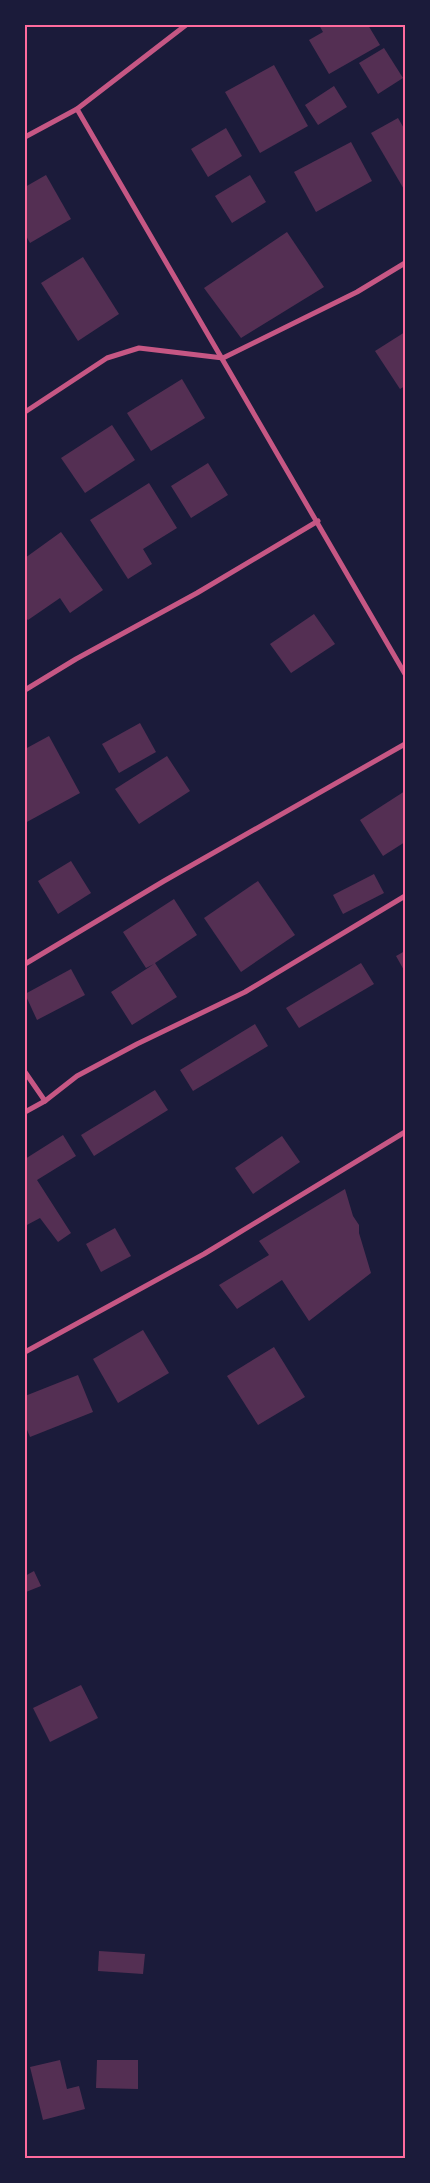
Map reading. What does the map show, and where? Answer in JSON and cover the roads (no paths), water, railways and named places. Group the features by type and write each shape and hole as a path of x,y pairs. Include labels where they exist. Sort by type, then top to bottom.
{"street":[{"path":"25,136 77,109 186,25"},
{"path":"77,109 318,521 405,674"},
{"path":"25,412 107,358 139,348 223,358 357,292 405,263"},
{"path":"25,690 76,659 198,593 318,521"},
{"path":"25,964 164,881 405,744"},
{"path":"25,1112 45,1101 77,1076 137,1044 245,992 405,896"},
{"path":"25,1072 45,1101"},
{"path":"25,1352 204,1254 405,1132"}]}
